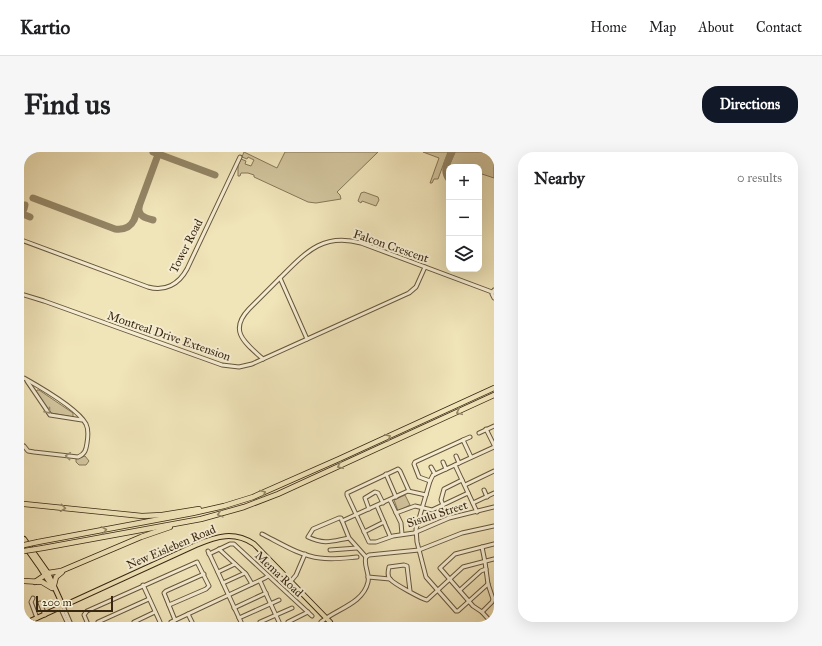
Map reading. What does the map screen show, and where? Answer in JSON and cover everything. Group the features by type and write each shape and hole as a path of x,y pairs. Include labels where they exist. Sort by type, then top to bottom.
{"highway":[{"path":"24,545 193,513 224,506 253,497 494,388"},
{"path":"24,551 194,520 231,511 270,498 494,395"},
{"path":"24,504 142,516 177,513 217,505 224,506"},
{"path":"35,582 47,574 70,567 145,536 194,520"},
{"path":"24,581 45,583 53,586 56,576 70,567"}],"main road":[{"name":"New Eisleben Road","path":"28,622 197,544 222,536 236,536 254,544 330,622"},
{"path":"24,539 47,574 62,607"},
{"path":"24,545 47,574"}],"street":[{"name":"Tower Road","path":"24,241 148,287 159,289 169,287 182,277 187,268 240,157"},
{"name":"Falcon Crescent","path":"262,359 242,339 239,323 243,315 302,255 325,242 341,239 361,243 493,291"},
{"name":"Montreal Drive Extension","path":"24,295 222,366 239,368 252,364 412,291 420,279 425,267"},
{"path":"280,278 308,339"},
{"path":"493,291 492,296 494,298"},
{"path":"25,379 50,415 83,420"},
{"path":"24,446 27,450 34,452 80,457 86,451 88,431 87,425 83,420 67,406 25,379"},
{"path":"479,433 494,426"},
{"path":"486,429 494,446 435,474 430,481 416,532 426,577 457,611 470,602 488,584"},
{"path":"430,481 419,476 414,463 470,437"},
{"path":"463,440 471,457"},
{"path":"456,456 462,480 476,512"},
{"path":"443,462 446,469"},
{"path":"431,467 435,474"},
{"path":"384,522 364,532 347,493 399,469 409,491"},
{"path":"465,485 494,471"},
{"path":"386,474 396,497"},
{"path":"447,480 449,486"},
{"path":"442,505 441,500 443,490 462,480"},
{"path":"484,490 487,497"},
{"path":"342,521 409,491 426,495"},
{"path":"369,509 365,498 375,492 378,493 383,503"},
{"path":"396,513 413,506 431,510 468,493"},
{"path":"473,503 494,493"},
{"path":"390,500 401,523 402,534"},
{"path":"377,506 390,536"},
{"name":"Sisulu Street","path":"364,532 368,540 372,543 390,536 416,532 449,518 494,507"},
{"path":"349,538 330,542 320,542 308,537 312,530 341,518 349,538 366,557"},
{"path":"366,557 369,555 419,550 462,533 494,526"},
{"path":"262,534 316,558 328,559 357,557"},
{"name":"Mema Road","path":"219,549 230,544 234,544 312,616"},
{"path":"493,622 470,602 440,569 442,565 455,554 494,544"},
{"path":"482,547 488,584 493,600 482,612"},
{"path":"330,550 357,548"},
{"path":"252,584 245,573 219,549 209,552 240,620 279,600"},
{"path":"290,581 296,575 305,554"},
{"path":"321,622 326,617 361,596 366,586 368,577 364,561 366,557"},
{"path":"368,577 390,579 426,600 429,599 463,567 494,560"},
{"path":"87,622 84,613 87,611 193,562 198,562 204,574 208,588 168,605"},
{"path":"218,572 235,564"},
{"path":"390,579 389,567 407,566 410,591"},
{"path":"460,590 481,571 486,569"},
{"path":"223,583 245,573"},
{"path":"175,620 164,595 166,591 204,574"},
{"path":"171,622 268,576"},
{"path":"260,581 279,622"},
{"path":"143,586 160,622"},
{"path":"234,608 266,593"},
{"path":"30,602 33,598"},
{"path":"28,599 36,618"},
{"path":"98,622 149,599"},
{"path":"40,603 45,615"},
{"path":"62,607 68,622"},
{"path":"260,622 292,608"},
{"path":"134,622 155,612"},
{"path":"288,622 308,612"},
{"path":"188,614 192,622"}],"shaded area":[{"path":"244,152 277,168 285,152 378,152 337,192 341,199 316,203 308,202 254,177 254,175 241,173 240,176 238,176 238,165 241,159 246,161 245,164 251,166 254,160 248,157 247,159 242,157"},
{"path":"423,152 448,152 438,179 434,179 432,183 430,183 439,158"},
{"path":"455,152 494,152 494,178 482,174 482,164 450,164"},
{"path":"364,192 378,197 379,200 376,206 358,201 361,193"},
{"path":"37,390 73,413 73,417 51,413 36,392"},
{"path":"85,456 89,461 86,465 79,465 76,462 76,459"},
{"path":"405,495 410,505 398,511 394,500"}],"taxiway":[{"path":"153,152 215,175"},
{"path":"33,198 115,229 126,228 134,220 159,152"},
{"path":"447,164 452,152"},
{"path":"24,209 25,205"},
{"path":"139,207 141,215 153,220"},
{"path":"25,215 30,217"}]}
